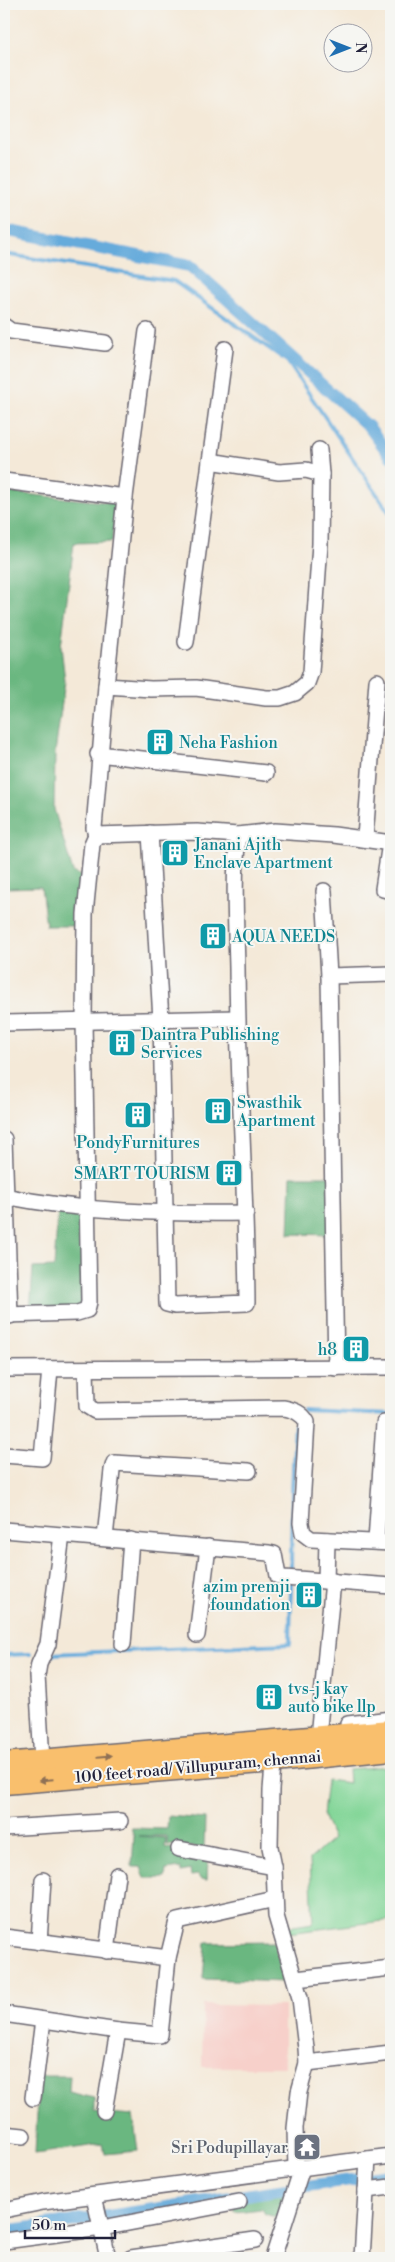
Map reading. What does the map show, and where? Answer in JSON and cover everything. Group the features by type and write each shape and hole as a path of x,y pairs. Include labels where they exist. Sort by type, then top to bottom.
{"highway":[{"name":"100 feet road/ Villupuram, chennai","path":"4,1783 274,1751 316,1740 391,1732"},
{"name":"100 feet road/ Villupuram, chennai","path":"316,1740 391,1749"},
{"name":"100 feet road/ Villupuram, chennai","path":"4,1764 274,1751"}],"street":[{"path":"4,326 11,331 105,343"},
{"path":"4,1138 7,1316 77,1313 87,1310 89,1302 84,1021 85,914 92,844 96,835 94,828 98,754 124,497 147,331"},
{"path":"186,642 225,349"},
{"path":"106,686 151,689 196,688 266,698 280,698 296,693 307,683 311,672 316,619 321,474 319,450"},
{"path":"210,461 279,472 306,470 321,474"},
{"path":"4,481 124,497"},
{"path":"365,838 377,681"},
{"path":"98,754 266,773"},
{"path":"96,835 197,832 238,835 275,831 365,838 391,843 383,889 391,891"},
{"path":"150,833 160,1020 167,1304 175,1306 247,1303 246,1213 237,1018 235,862 238,835"},
{"path":"324,891 329,976 336,1368"},
{"path":"329,976 391,974"},
{"path":"4,1023 237,1018"},
{"path":"5,1196 88,1208 166,1214 246,1213"},
{"path":"4,1369 391,1367"},
{"path":"4,1455 42,1458 50,1369"},
{"path":"86,1369 87,1406 95,1411 284,1408 293,1410 304,1417 307,1422 301,1524 303,1533 311,1539 391,1543"},
{"path":"376,1541 384,1422"},
{"path":"105,1538 114,1463 249,1471"},
{"path":"4,1530 274,1554 278,1576 391,1586"},
{"path":"42,1761 37,1676 39,1664 48,1644 62,1535"},
{"path":"123,1644 131,1540"},
{"path":"327,1540 329,1581 316,1740 329,1764 391,1760"},
{"path":"197,1635 208,1547"},
{"path":"316,1740 391,1720"},
{"path":"273,2258 300,2168 295,2128 299,2092 307,2063 296,1979 276,1916 274,1867 270,1838 274,1751"},
{"path":"4,1828 120,1821"},
{"path":"179,1849 274,1867"},
{"path":"107,1951 117,1875"},
{"path":"38,1942 42,1880"},
{"path":"4,2014 118,2031 160,2035 168,1958 177,1921 275,1899"},
{"path":"4,1937 168,1958"},
{"path":"296,1979 391,1968"},
{"path":"33,2098 42,2020"},
{"path":"104,2111 118,2031"},
{"path":"307,2063 391,2053"},
{"path":"4,2134 23,2136"},
{"path":"4,2210 391,2156"},
{"path":"362,2258 368,2160"},
{"path":"366,2189 391,2187"},
{"path":"95,2198 108,2258"},
{"path":"4,2240 102,2228 238,2202"},
{"path":"131,2258 255,2240"}],"shaded area":[{"path":"203,2005 284,2006 284,2067 202,2067"}],"green space":[{"path":"4,492 115,503 112,542 74,543 61,646 65,681 55,753 54,809 73,872 82,876 81,926 46,926 41,887 4,888"},
{"path":"291,1176 330,1176 332,1235 289,1234"},
{"path":"58,1209 85,1214 84,1308 30,1312 33,1268 54,1267"},
{"path":"391,1766 391,1920 288,1933 287,1927 313,1923 310,1859 333,1839 323,1815 327,1780 349,1783 348,1769"},
{"path":"168,1816 205,1819 204,1848 167,1845 167,1836 138,1836 166,1838 165,1847 208,1857 207,1880 200,1879 198,1875 191,1876 190,1870 181,1872 181,1868 166,1870 165,1878 145,1878 141,1867 132,1867 134,1836 131,1828 167,1829"},
{"path":"274,1942 284,1982 203,1979 206,1943"},
{"path":"39,2076 70,2076 69,2092 94,2098 94,2112 133,2115 138,2151 105,2154 103,2144 35,2154"},
{"path":"292,2189 283,2219 265,2214 262,2209 235,2212 234,2198"}],"waterway":[{"path":"4,230 190,266 369,427 391,457"},
{"path":"4,254 174,281 287,361 391,515"},
{"path":"304,1410 391,1414"},
{"path":"291,1567 295,1424"},
{"path":"50,1654 290,1644 291,1583"},
{"path":"4,1655 30,1654"},
{"path":"4,2231 391,2175"}],"place":[{"name":"Neha Fashion","path":"160,742"},
{"name":"Janani Ajith Enclave Apartment","path":"175,853"},
{"name":"AQUA NEEDS","path":"213,936"},
{"name":"Daintra Publishing Services","path":"122,1043"},
{"name":"Swasthik Apartment","path":"218,1111"},
{"name":"PondyFurnitures","path":"138,1115"},
{"name":"SMART TOURISM","path":"229,1173"},
{"name":"h8","path":"356,1349"},
{"name":"azim premji foundation","path":"309,1595"},
{"name":"tvs-j kay auto bike llp","path":"269,1697"},
{"name":"Sri Podupillayar","path":"307,2147"}]}
